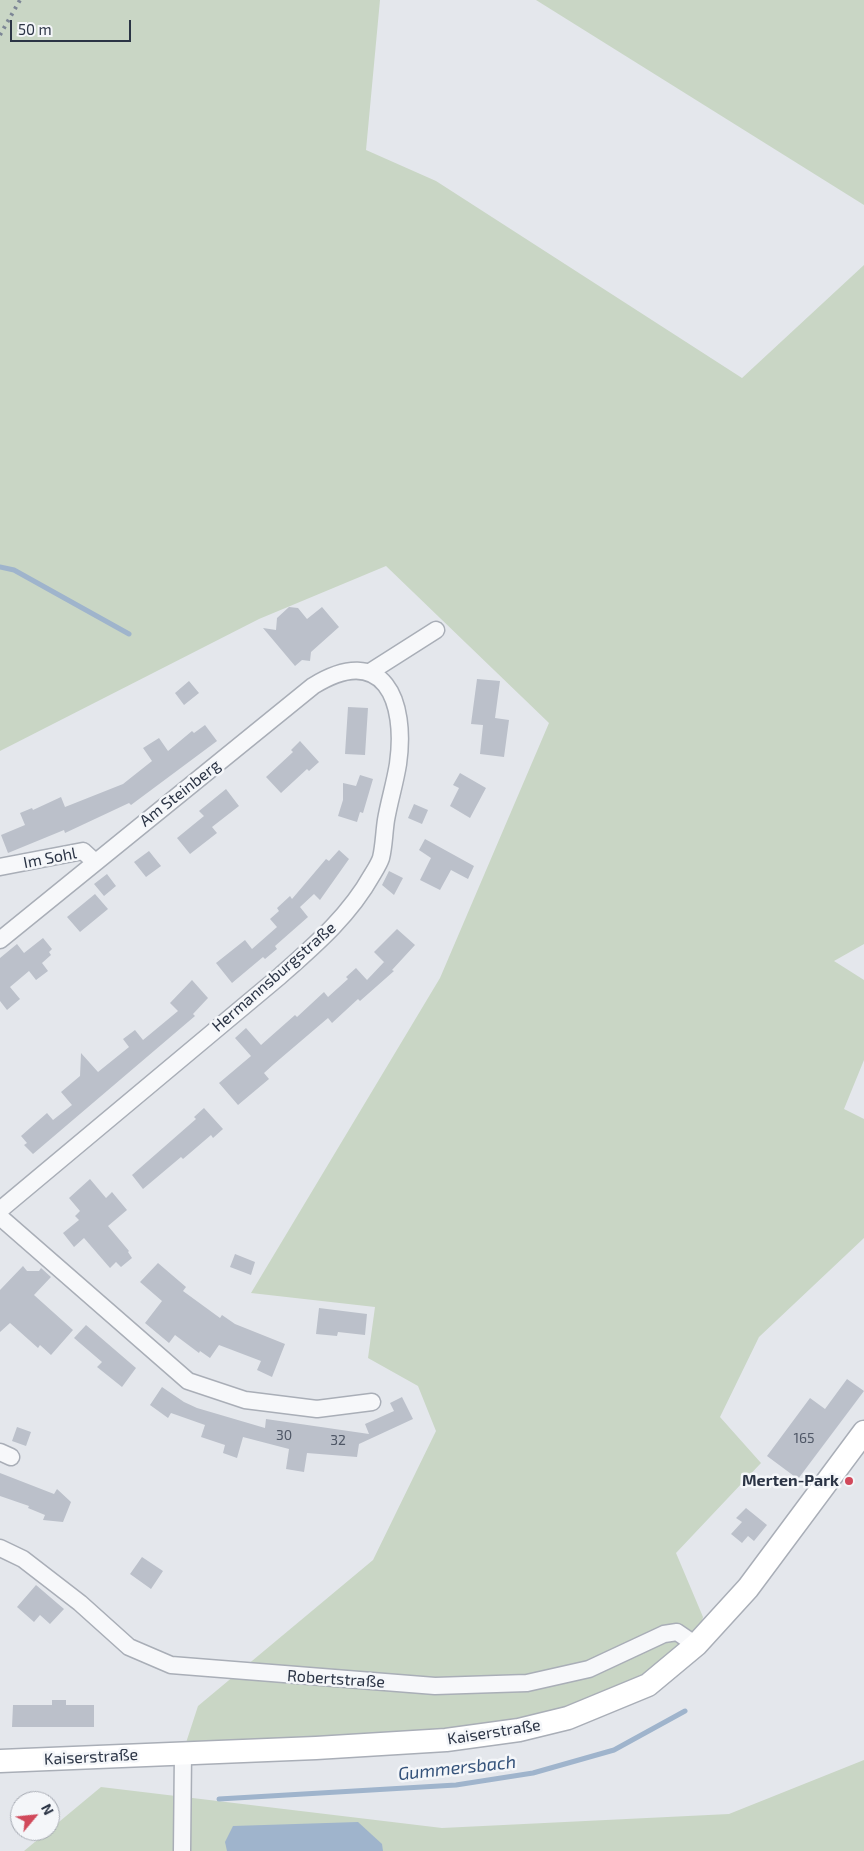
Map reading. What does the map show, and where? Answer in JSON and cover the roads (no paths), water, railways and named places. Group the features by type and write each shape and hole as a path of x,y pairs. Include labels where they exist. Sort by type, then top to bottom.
{"street":[{"path":"370,672 436,630"},
{"name":"Am Steinberg","path":"0,940 188,785 238,748 313,686 332,674 349,670 370,672"},
{"name":"Hermannsburgstraße","path":"0,1210 280,976 325,936 359,898 380,859 398,763 398,714 390,690 379,678 370,672"},
{"name":"Im Sohl","path":"0,867 83,851 95,862"},
{"path":"0,1217 188,1381 245,1400 317,1409 372,1402"},
{"name":"Kaiserstraße","path":"0,1761 446,1740 519,1730 568,1718 648,1685 696,1646 748,1588 803,1518 864,1432"},
{"name":"Robertstraße","path":"0,1548 23,1559 80,1602 129,1647 171,1665 435,1686 518,1684 589,1670 664,1634 677,1632 696,1646"},
{"path":"182,1752 182,1851"}],"water":[{"path":"358,1822 382,1844 383,1851 227,1851 225,1842 233,1826"}],"waterway":[{"path":"0,567 14,570 129,634"},
{"name":"Gummersbach","path":"219,1799 456,1785 533,1773 614,1750 685,1711"}],"railway":[{"path":"0,35 20,0"}],"place":[{"name":"Merten-Park","path":"849,1481"}]}
